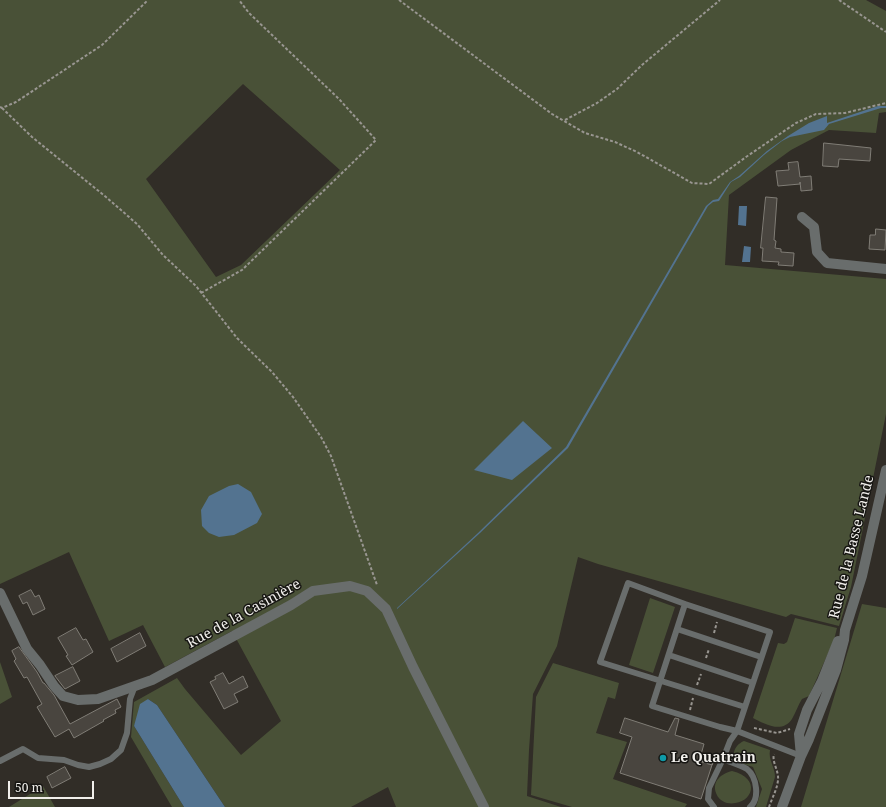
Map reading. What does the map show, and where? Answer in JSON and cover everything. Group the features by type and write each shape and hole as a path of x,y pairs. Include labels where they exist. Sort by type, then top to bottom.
{"street":[{"path":"802,217 814,227 817,252 827,263 886,269"},
{"name":"Rue de la Basse Lande","path":"782,807 801,756 799,734 807,710 822,681 839,638 845,630 862,576 886,470"},
{"name":"Rue de la Casinière","path":"0,593 27,649 63,696 78,700 98,699 152,680 314,591 350,586 367,591 386,609 413,667 484,807"}],"lane":[{"path":"713,807 708,799 709,788 730,742 737,731 745,707 761,657 770,632 685,604 628,583 600,662 745,707"},
{"path":"685,604 652,706 737,731 801,756"},
{"path":"677,629 761,657"},
{"path":"669,655 753,682"},
{"path":"0,762 23,749 38,758 64,760 88,767 111,759 121,750 127,733 130,699 135,686"},
{"path":"723,759 748,770 754,779 757,791 753,804 750,807"}],"path":[{"path":"148,0 102,45 38,88 1,108 32,137 137,224 163,254 201,293 237,338 272,372 293,397 321,437 331,456 378,588"},
{"path":"201,293 242,270 376,140 339,99 249,13 239,0"},
{"path":"399,0 552,114 565,120 585,133 616,142 637,152 692,183 709,184 796,123 816,114 845,113 886,103"},
{"path":"565,120 597,103 617,89 642,65 720,0"},
{"path":"839,0 886,32"},
{"path":"769,807 777,783 778,776 773,759 777,746 782,737 781,732"}],"green space":[{"path":"0,0 866,0 886,11 886,112 879,113 876,133 829,130 791,150 729,195 725,265 886,279 886,414 851,587 839,626 791,614 786,617 578,557 557,646 533,694 529,750 527,796 561,807 396,807 388,787 351,807 225,807 157,705 148,699 134,726 184,807 172,807 131,737 134,702 177,678 241,755 281,721 232,631 165,667 143,625 109,641 69,552 0,584","holes":["243,84 340,170 241,265 216,277 146,179"]},
{"path":"650,598 675,607 653,673 629,665"},
{"path":"862,604 886,608 886,807 801,807"},
{"path":"795,618 837,628 834,640 809,696 802,699 792,719 788,724 783,726 778,727 768,725 753,718 778,643 784,644 787,642"},
{"path":"0,662 12,697 0,704"},
{"path":"553,663 619,683 615,699 608,697 596,733 627,742 613,779 687,804 685,807 572,807 531,795 536,697"},
{"path":"744,741 770,750 770,757 775,777 766,807 756,807 762,789 753,767 737,760 734,754 735,749"},
{"path":"732,771 742,775 748,780 751,786 748,797 735,803 727,803 721,800 716,793 715,785 721,776"},
{"path":"43,786 55,807 9,807"}],"water":[{"path":"878,106 886,106 886,108 881,108 829,124 824,130 790,137 782,141 740,177 731,182 719,201 713,202 708,206 568,448 480,533 397,609 566,447 706,206 713,200 718,199 730,182 767,151 788,136 809,123 827,116 827,123"},
{"path":"739,206 747,206 746,226 738,225"},
{"path":"744,246 751,247 750,262 742,262"},
{"path":"523,421 552,448 512,480 474,470"},
{"path":"238,484 251,492 262,514 257,523 234,535 219,537 209,533 202,526 201,510 209,496 229,486"},
{"path":"148,699 157,705 225,807 184,807 134,726 140,704"}],"building":[{"path":"824,143 871,148 870,161 839,159 838,167 823,166"},
{"path":"798,162 800,177 811,176 812,190 801,191 800,182 800,184 778,186 776,171 789,170 788,163"},
{"path":"766,197 777,198 774,240 776,241 775,248 781,249 781,252 794,253 793,266 778,265 779,262 762,261 763,248 761,248"},
{"path":"876,229 886,230 885,250 869,249 870,235 875,235"},
{"path":"31,590 35,597 39,595 45,609 33,615 27,602 23,604 19,596"},
{"path":"76,628 83,640 86,639 93,652 72,665 58,638"},
{"path":"140,633 146,646 117,662 111,649"},
{"path":"19,647 43,683 54,695 70,724 117,699 121,707 115,710 116,713 103,720 104,721 74,738 69,729 55,737 37,707 42,704 27,677 24,678 14,661 16,659 12,651"},
{"path":"73,667 80,681 65,689 55,676"},
{"path":"223,673 229,684 243,676 248,687 234,694 238,702 224,709 210,682 216,679 215,677"},
{"name":"Le Quatrain","path":"625,718 668,732 675,718 679,719 675,735 704,744 700,758 703,759 702,762 712,765 701,799 620,773 632,737 620,733"},
{"path":"65,767 71,778 52,788 47,777"}],"place":[{"name":"Le Quatrain","path":"663,758"}]}
